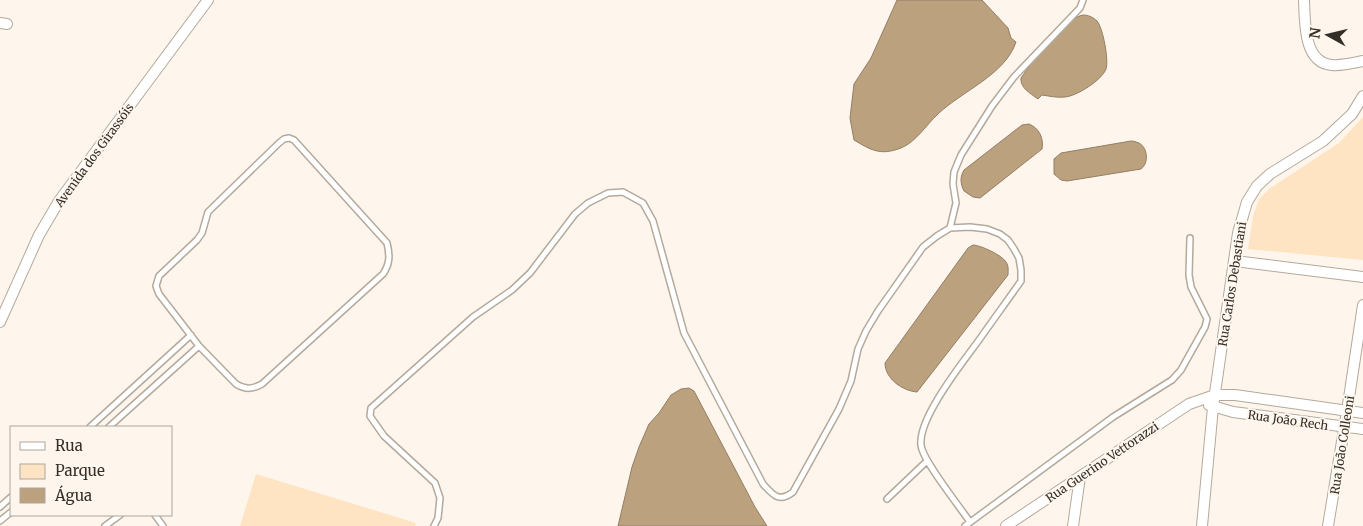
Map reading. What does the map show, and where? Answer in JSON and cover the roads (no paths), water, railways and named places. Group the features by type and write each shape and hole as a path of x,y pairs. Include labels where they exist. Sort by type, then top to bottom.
{"street":[{"name":"Avenida dos Girassóis","path":"0,322 39,235 59,201 208,0"},
{"path":"1304,0 1306,34 1312,52 1320,62 1331,65 1346,65 1363,61"},
{"name":"Rua Carlos Debastiani","path":"1202,526 1213,407 1238,233 1247,202 1257,186 1270,174 1323,141 1352,114 1363,96"},
{"path":"1235,261 1363,277"},
{"name":"Rua João Colleoni","path":"1328,526 1363,305"},
{"name":"Rua Guerino Vettorazzi","path":"1006,526 1189,404 1215,395"},
{"name":"Rua João Rech","path":"1215,395 1236,395 1363,414"},
{"path":"1199,402 1213,407"},
{"name":"Rua João Rech","path":"1213,407 1233,412 1363,429"},
{"path":"1073,526 1080,477"}],"lane":[{"path":"950,228 956,203 953,184 954,172 961,155 992,106 1014,77 1080,8 1083,0"},
{"path":"284,139 294,140 387,243 390,254 386,269 383,274 262,384 255,388 242,388 236,384 199,346 191,335 159,294 156,286 157,281 163,272 198,240 208,212 279,142 284,139"},
{"path":"434,526 438,518 440,498 435,483 384,436 370,416 371,408 473,317 512,290 530,273 574,214 608,192 623,192 643,203 653,221 684,333 763,484 772,495 782,498 793,492 839,409 851,381 858,349 866,331 923,248 950,228 970,227 987,229 1000,234 1008,240 1020,258 1021,281 945,387 923,430 921,446 927,461 970,522"},
{"path":"964,526 1113,417 1172,380 1181,370 1206,327 1207,319 1191,287 1189,275 1190,238"},
{"path":"91,426 191,335"},
{"path":"110,426 199,346"},
{"path":"887,499 927,461"},
{"path":"0,507 10,498"},
{"path":"0,521 10,513"},
{"path":"105,526 119,516"}],"water":[{"path":"897,0 982,0 1008,28 1011,38 1016,42 1003,64 982,82 948,106 911,142 901,148 881,152 854,140 850,118 854,84 871,58"},
{"path":"1083,15 1092,17 1099,25 1106,52 1107,65 1104,73 1088,87 1076,94 1062,97 1042,95 1038,99 1022,85 1021,78 1057,32 1075,18"},
{"path":"1029,124 1036,128 1040,134 1042,149 980,198 973,197 964,191 961,180 964,170 1022,125"},
{"path":"1131,141 1142,145 1146,152 1145,163 1141,169 1067,181 1061,180 1054,174 1054,159 1061,153"},
{"path":"973,245 991,251 1004,259 1008,265 1008,275 917,392 901,387 891,379 885,363 968,248"},
{"path":"689,388 694,391 755,507 767,526 618,526 632,467 649,424 671,395 681,389"}]}
